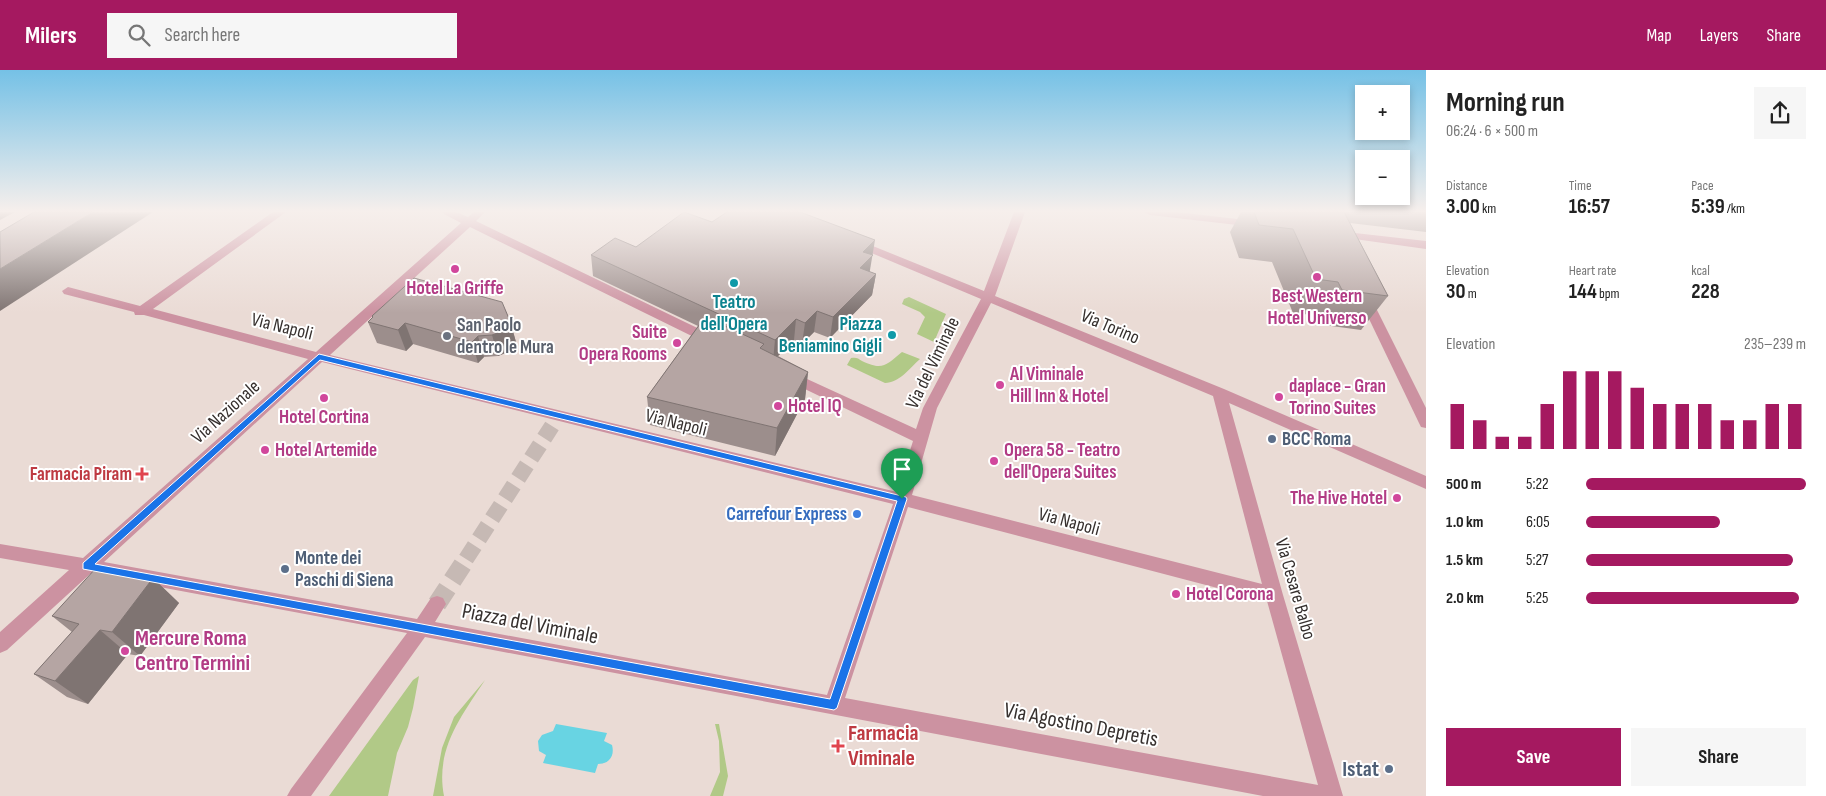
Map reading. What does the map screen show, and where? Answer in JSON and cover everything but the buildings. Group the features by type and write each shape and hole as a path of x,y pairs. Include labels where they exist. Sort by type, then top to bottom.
{"street":[{"path":"140,312 233,246"},
{"name":"Via Nazionale","path":"0,644 442,246"},
{"path":"518,246 720,344"},
{"name":"Via Torino","path":"861,246 1219,393 1426,483"},
{"name":"Via del Viminale","path":"834,705 921,438 937,395 988,297 1007,246"},
{"path":"1359,287 1420,398 1426,423"},
{"name":"Via Napoli","path":"68,291 140,312 319,357 555,421 902,499 1274,595"},
{"path":"780,372 921,438"},
{"name":"Via Cesare Balbo","path":"1219,393 1274,595 1332,796"},
{"path":"0,551 422,628"},
{"path":"298,796 422,628 437,604"},
{"name":"Piazza del Viminale","path":"422,628 834,705"},
{"name":"Via Agostino Depretis","path":"834,705 1319,796"}],"green space":[{"path":"909,297 946,314 934,342 917,334 925,317 920,312 902,304 904,299"},
{"path":"902,352 920,359 895,381 885,383 847,365 851,358 858,358 869,364 880,366 888,363"},
{"path":"419,676 413,708 408,727 397,753 388,796 329,796 413,680"},
{"path":"485,680 459,721 447,748 443,763 442,779 444,796 433,796 442,748 454,717"},
{"path":"715,724 719,724 728,776 723,796 710,796 720,772 719,741"}],"water":[{"path":"556,724 607,733 604,741 612,745 612,756 605,763 598,764 595,773 543,763 546,755 539,751 538,741 542,735 553,731"}],"tunnel":[{"path":"466,559 552,426"},
{"path":"437,604 467,558"}],"place":[{"name":"Hotel La Griffe","path":"455,269"},
{"name":"Best Western Hotel Universo","path":"1317,277"},
{"name":"Teatro dell'Opera","path":"734,283"},
{"name":"Piazza Beniamino Gigli","path":"892,335"},
{"name":"San Paolo dentro le Mura","path":"447,336"},
{"name":"Suite Opera Rooms","path":"677,343"},
{"name":"Al Viminale Hill Inn & Hotel","path":"1000,385"},
{"name":"daplace - Gran Torino Suites","path":"1279,397"},
{"name":"Hotel Cortina","path":"324,398"},
{"name":"Hotel IQ","path":"778,406"},
{"name":"BCC Roma","path":"1272,439"},
{"name":"Hotel Artemide","path":"265,450"},
{"name":"Opera 58 - Teatro dell'Opera Suites","path":"994,461"},
{"name":"Farmacia Piram","path":"142,474"},
{"name":"The Hive Hotel","path":"1397,498"},
{"name":"Carrefour Express","path":"857,514"},
{"name":"Monte dei Paschi di Siena","path":"285,569"},
{"name":"Hotel Corona","path":"1176,594"},
{"name":"Mercure Roma Centro Termini","path":"125,651"},
{"name":"Farmacia Viminale","path":"838,746"},
{"name":"Istat","path":"1389,769"}],"route":[{"path":"319,357 902,499 834,705 86,566 319,357"}]}
